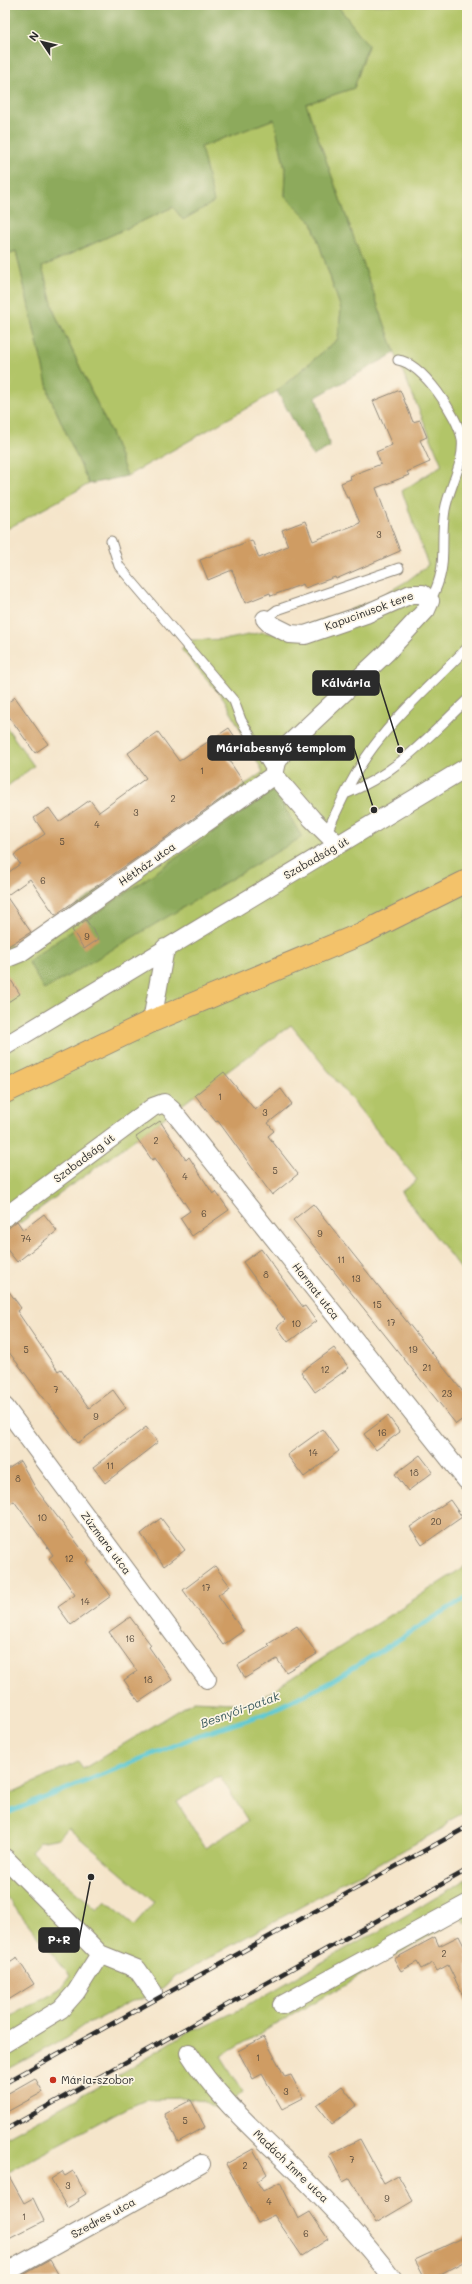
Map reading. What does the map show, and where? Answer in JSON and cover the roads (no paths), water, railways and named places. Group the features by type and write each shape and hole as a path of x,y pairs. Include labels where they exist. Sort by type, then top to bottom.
{"main road":[{"path":"5,1092 152,1021 360,934 467,881"}],"street":[{"name":"Kapucinusok tere","path":"265,619 280,629 299,635 366,614 411,594 424,594 430,601 426,610 387,652 287,746 277,762 274,775"},
{"name":"Szabadság út","path":"5,1046 165,948 332,840 467,767"},
{"path":"274,775 332,840"},
{"name":"Hétház utca","path":"13,956 274,775"},
{"path":"152,1021 165,948"},
{"name":"Szabadság út","path":"5,1217 153,1107 164,1103"},
{"name":"Harmat utca","path":"164,1103 172,1110 467,1481"},
{"name":"Zúzmara utca","path":"5,1407 207,1679"},
{"path":"5,1858 100,1954 137,1969 153,1992"},
{"path":"282,2005 467,1904"},
{"path":"5,2043 61,2009 76,1992 100,1954"},
{"name":"Madách Imre utca","path":"189,2053 208,2080 228,2104 323,2196 393,2279"},
{"name":"Szedres utca","path":"5,2272 201,2164"}],"lane":[{"path":"398,360 408,361 423,374 455,420 462,440 460,458 445,509 443,568 439,584 430,601"},
{"path":"111,541 119,566 234,701 241,720 274,775"},
{"path":"265,619 277,610 398,568"},
{"path":"332,840 345,794 374,746 394,722 467,648"},
{"path":"345,794 366,786 390,770 467,700"}],"waterway":[{"name":"Besnyői-patak","path":"5,1814 197,1736 264,1714 329,1683 467,1597"}],"railway":[{"path":"5,2083 467,1827"},
{"path":"5,2130 467,1870"}],"place":[{"name":"Kálvária","path":"400,750"},
{"name":"Máriabesnyő templom","path":"374,810"},
{"name":"P+R","path":"91,1877"},
{"name":"Mária-szobor","path":"53,2080"}]}
